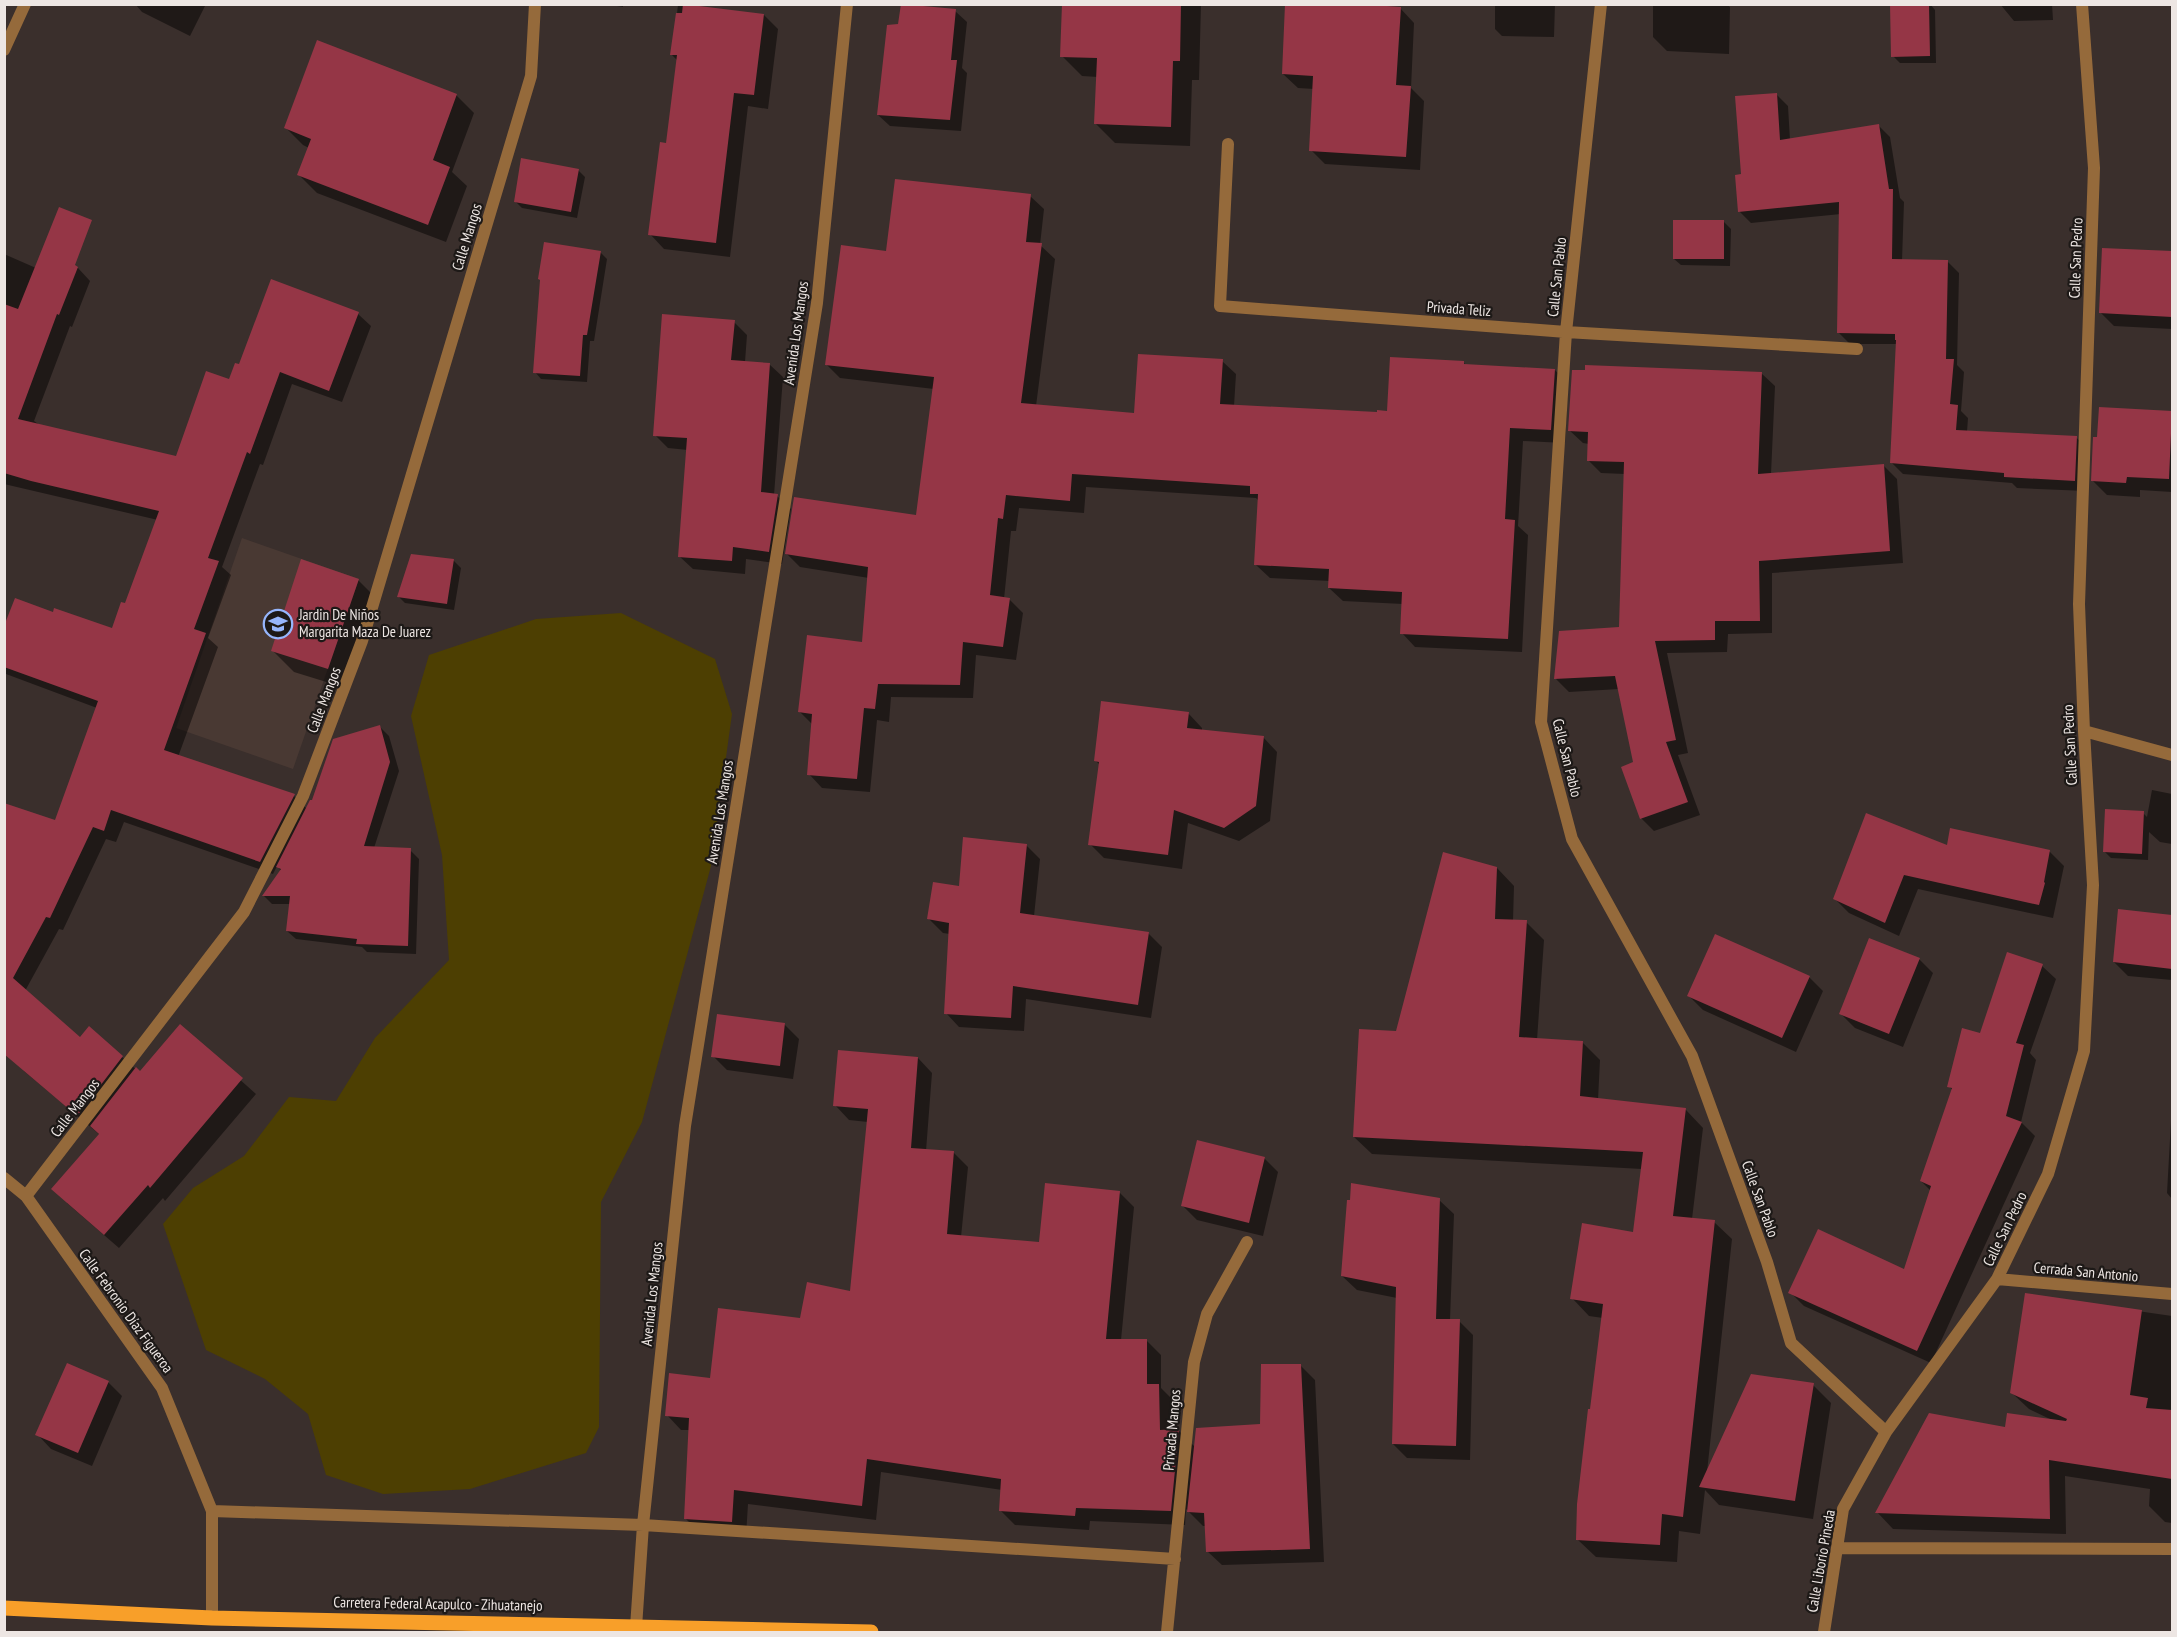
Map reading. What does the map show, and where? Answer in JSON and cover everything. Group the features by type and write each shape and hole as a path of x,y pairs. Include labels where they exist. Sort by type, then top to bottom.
{"main road":[{"name":"Carretera Federal Acapulco - Zihuatanejo","path":"4,1608 212,1618 871,1632"}],"street":[{"path":"4,50 25,4"},
{"name":"Calle Mangos","path":"26,1196 244,912 303,796 362,641 531,76 535,4"},
{"name":"Avenida Los Mangos","path":"636,1627 643,1525 685,1126 817,303 847,4"},
{"name":"Calle San Pablo","path":"1600,4 1566,332 1541,722 1572,839 1692,1056 1767,1262 1791,1343 1886,1432"},
{"name":"Calle San Pedro","path":"1886,1432 1997,1279 2049,1174 2084,1051 2094,885 2079,604 2094,168 2082,4"},
{"name":"Privada Teliz","path":"1228,144 1220,306 1566,332 1857,349"},
{"path":"2084,731 2172,755"},
{"name":"Calle Febronio Díaz Figueroa","path":"4,1178 26,1196 162,1388 212,1511 212,1618"},
{"name":"Privada Mangos","path":"1167,1632 1194,1362 1207,1314 1247,1242"},
{"name":"Cerrada San Antonio","path":"1997,1279 2172,1294"},
{"name":"Calle Liborio Pineda","path":"1824,1632 1844,1509 1886,1432"},
{"path":"212,1511 643,1525 1175,1559"},
{"path":"1838,1548 2172,1548"}],"shaded area":[{"name":"Jardin De Niños Margarita Maza De Juarez","path":"242,538 359,579 293,769 176,728"},
{"path":"621,613 715,659 732,714 711,866 642,1122 601,1202 599,1427 586,1453 470,1489 383,1494 326,1475 308,1414 265,1379 206,1350 163,1224 193,1188 244,1156 289,1097 336,1101 375,1038 449,960 442,855 411,716 429,655 536,619"}],"building":[{"path":"683,4 764,14 754,95 734,93 716,243 648,235 660,142 666,143 677,55 670,55 676,13 682,13"},
{"path":"901,4 956,9 951,60 957,60 950,120 877,115 887,25 898,24"},
{"path":"1062,4 1181,4 1180,61 1173,61 1171,127 1094,124 1097,58 1060,57"},
{"path":"1285,4 1359,4 1401,7 1396,85 1411,86 1406,157 1309,151 1313,76 1282,74"},
{"path":"1890,4 1929,4 1930,56 1891,57"},
{"path":"317,40 457,94 433,160 450,167 428,225 297,175 311,139 284,128"},
{"path":"1777,93 1780,140 1879,124 1889,189 1893,189 1892,259 1948,260 1946,359 1954,359 1950,404 1958,405 1956,430 2077,436 2075,481 2004,477 2004,473 1890,463 1895,334 1837,333 1839,202 1738,212 1735,175 1741,174 1735,96"},
{"path":"521,158 579,169 571,212 514,202"},
{"path":"895,179 1031,194 1026,242 1042,243 1021,403 1134,413 1138,354 1223,359 1220,404 1377,412 1377,410 1387,411 1390,357 1555,369 1551,430 1510,428 1505,519 1515,520 1508,639 1400,634 1402,592 1328,588 1329,569 1254,565 1258,494 1250,494 1250,486 1072,474 1070,501 1006,495 1003,519 998,518 990,595 1010,598 1003,647 963,642 960,685 878,684 875,709 864,708 857,779 807,775 812,714 798,712 807,635 862,642 868,567 785,554 794,497 916,515 934,377 825,365 841,245 886,251"},
{"path":"59,207 92,220 75,265 78,267 59,315 57,314 18,419 176,456 206,371 229,379 235,363 239,364 271,279 359,312 329,391 280,372 250,454 247,452 208,558 219,561 194,629 206,633 164,750 295,794 260,862 111,810 104,831 93,827 50,918 46,917 13,978 80,1037 89,1026 123,1056 77,1116 4,1054 4,803 55,820 98,701 4,667 4,626 15,598 53,612 54,608 112,628 121,602 125,603 159,511 4,473 4,304 18,309"},
{"path":"1673,220 1724,220 1724,259 1673,259"},
{"path":"544,242 601,251 587,335 583,335 580,376 533,373 540,280 538,279"},
{"path":"2102,248 2172,251 2172,317 2099,313"},
{"path":"662,314 735,320 731,360 770,363 761,492 778,494 769,552 733,547 732,561 678,557 687,438 653,436"},
{"path":"1585,365 1762,372 1758,474 1884,464 1890,551 1759,561 1760,621 1715,621 1715,640 1655,641 1676,740 1666,742 1688,802 1640,819 1621,767 1633,762 1615,676 1554,679 1559,631 1619,627 1624,462 1587,461 1588,432 1568,431 1572,370 1585,370"},
{"path":"2099,407 2172,411 2169,479 2127,477 2126,483 2091,481 2093,437 2097,437"},
{"path":"411,554 454,559 447,604 397,597"},
{"path":"301,559 359,579 328,669 271,651"},
{"path":"1101,701 1189,712 1187,728 1264,736 1256,806 1224,828 1174,810 1168,855 1088,845 1099,762 1094,761"},
{"path":"380,725 390,762 364,846 411,848 408,946 356,944 357,939 286,931 290,896 262,896 281,869 276,867 312,800 333,739"},
{"path":"2105,809 2144,811 2142,854 2103,852"},
{"path":"1866,813 1947,845 1950,828 2050,850 2039,905 1904,875 1885,923 1833,899"},
{"path":"963,837 1027,844 1020,913 1149,932 1138,1005 1013,986 1011,1018 944,1014 949,923 927,919 933,882 959,886"},
{"path":"1443,852 1497,867 1495,919 1527,920 1519,1037 1583,1041 1580,1096 1686,1108 1673,1216 1715,1220 1683,1517 1662,1514 1660,1545 1576,1540 1577,1504 1603,1304 1570,1299 1582,1223 1633,1232 1643,1152 1353,1137 1359,1029 1396,1031"},
{"path":"2118,909 2172,915 2172,969 2113,962"},
{"path":"1715,934 1810,976 1782,1038 1687,996"},
{"path":"1869,938 1920,958 1889,1034 1839,1014"},
{"path":"2007,952 2043,964 2016,1043 2024,1045 2006,1116 2022,1122 1917,1351 1788,1293 1818,1229 1904,1269 1931,1186 1920,1181 1952,1088 1947,1087 1962,1028 1980,1033"},
{"path":"717,1014 785,1023 780,1066 711,1057"},
{"path":"180,1024 243,1078 150,1188 148,1185 104,1235 51,1189 99,1134 90,1126 136,1067 140,1071"},
{"path":"838,1050 918,1057 911,1148 954,1151 947,1234 1039,1242 1045,1183 1120,1191 1106,1339 1147,1339 1147,1384 1159,1384 1160,1430 1179,1429 1171,1511 1076,1508 1075,1516 999,1511 1001,1479 867,1459 862,1506 734,1490 732,1522 684,1519 689,1418 665,1416 669,1373 710,1378 718,1308 800,1318 807,1282 850,1291 868,1109 833,1106"},
{"path":"1197,1140 1265,1157 1249,1223 1181,1206"},
{"path":"1351,1183 1440,1198 1436,1319 1460,1319 1456,1446 1392,1444 1396,1287 1341,1276 1347,1200 1350,1200"},
{"path":"2025,1293 2142,1310 2130,1395 2148,1398 2146,1408 2172,1410 2172,1479 2049,1460 2050,1519 1875,1513 1929,1413 2005,1427 2007,1413 2066,1421 2067,1419 2010,1393"},
{"path":"67,1363 109,1381 78,1453 35,1435"},
{"path":"1261,1364 1301,1364 1310,1549 1206,1552 1204,1513 1187,1512 1196,1428 1260,1424"},
{"path":"1751,1374 1814,1383 1795,1501 1699,1487"}],"place":[{"name":"Jardin De Niños Margarita Maza De Juarez","path":"278,624"}]}
